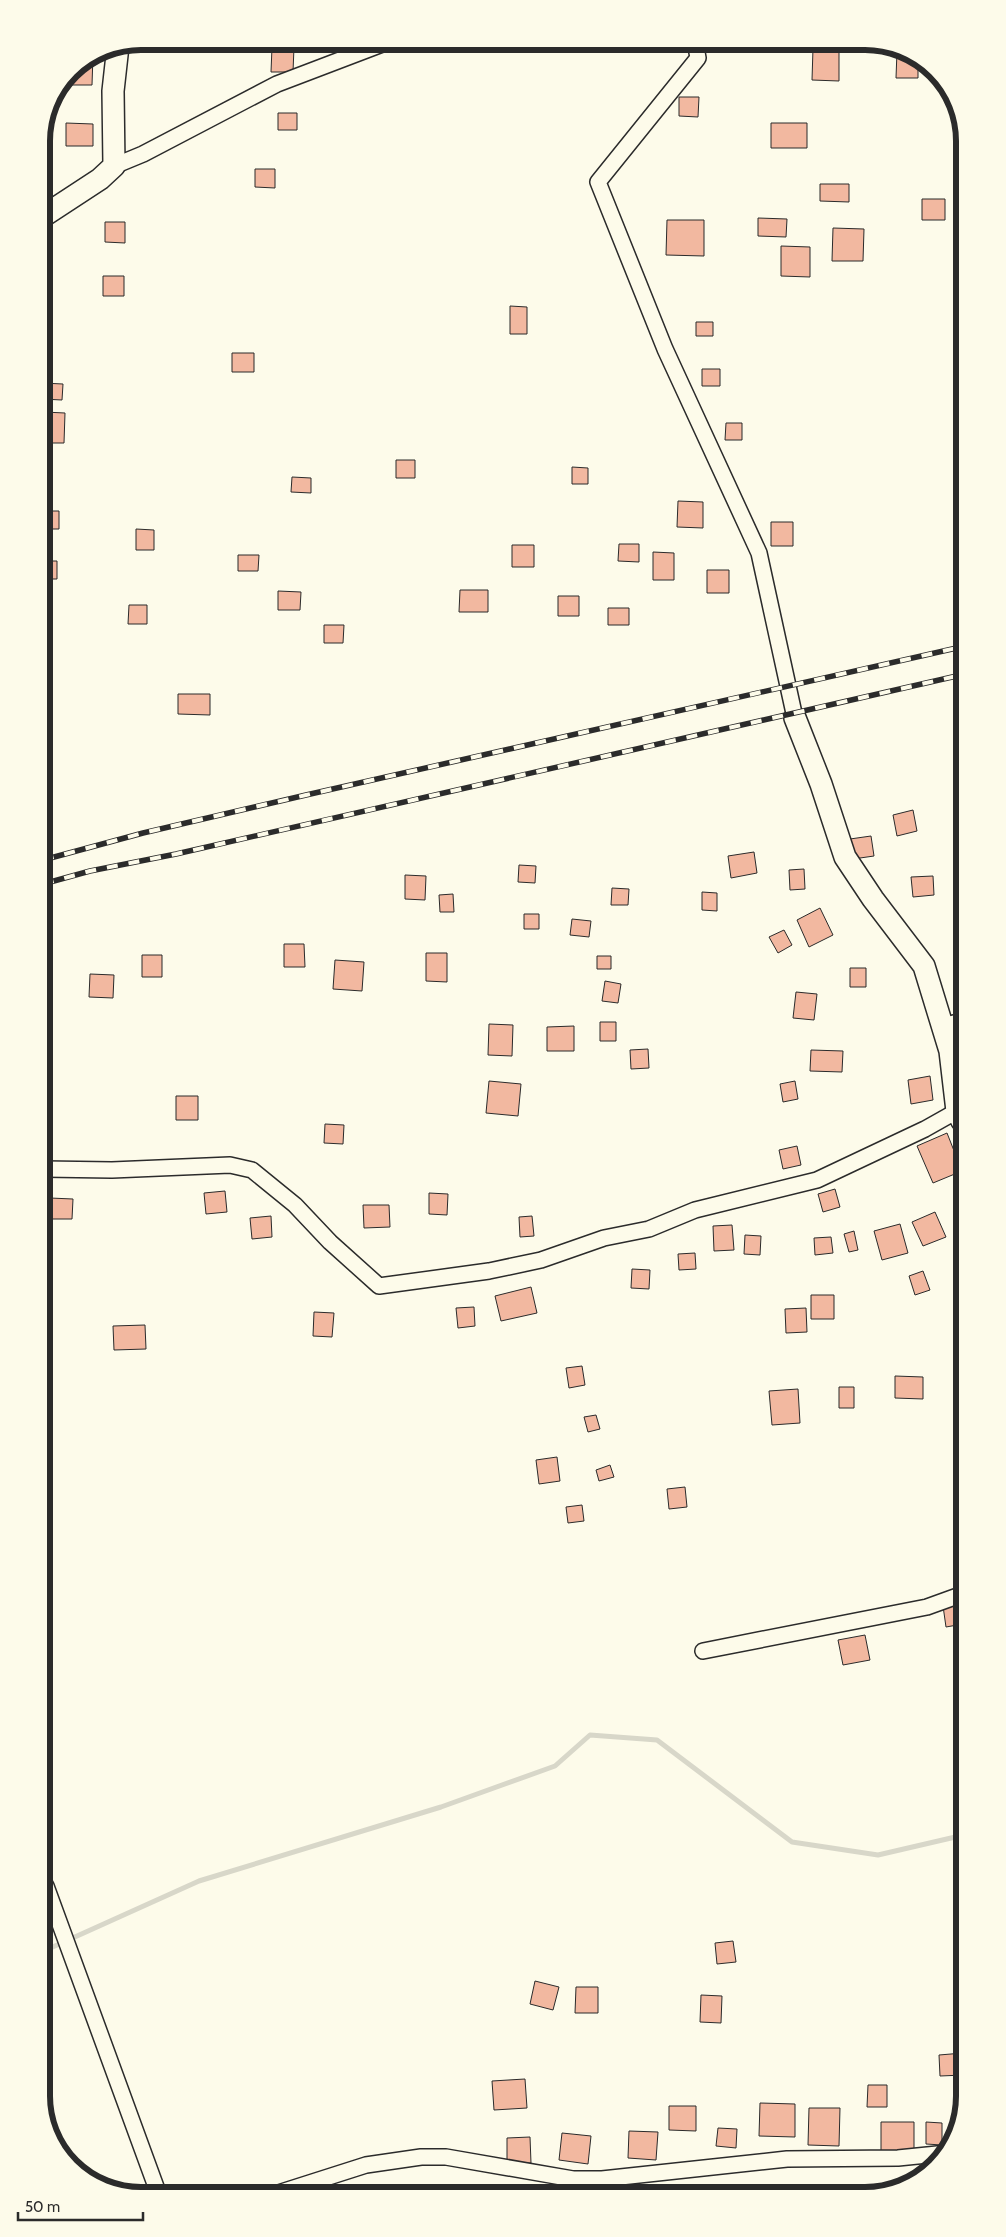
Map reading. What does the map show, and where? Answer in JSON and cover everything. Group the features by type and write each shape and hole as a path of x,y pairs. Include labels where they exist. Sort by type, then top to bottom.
{"street":[{"path":"50,212 100,179 114,166 143,154 277,84 366,50"},
{"path":"697,50 698,58 598,182 665,349 759,553 795,718 821,784 845,857 873,900 924,966 952,1023 950,1051 956,1090"},
{"path":"114,166 113,91 117,53"},
{"path":"50,1169 112,1170 230,1165 252,1170 294,1205 330,1242 379,1286 489,1272 541,1260 604,1238 649,1229 695,1210 817,1180 925,1129 956,1117"},
{"path":"703,1651 927,1608 956,1597"},
{"path":"50,1897 156,2187"},
{"path":"297,2187 366,2165 421,2157 446,2157 573,2179 602,2179 787,2159 898,2158 935,2154"}],"building":[{"path":"272,50 294,50 293,72 271,72"},
{"path":"813,50 839,50 839,81 812,80"},
{"path":"897,56 918,67 918,78 896,78"},
{"path":"93,64 92,85 69,85 81,72"},
{"path":"679,97 699,97 698,117 679,116"},
{"path":"278,113 297,113 297,130 278,130"},
{"path":"66,123 93,124 93,146 66,146"},
{"path":"771,123 807,123 807,148 771,148"},
{"path":"255,169 275,169 275,188 255,187"},
{"path":"820,184 849,184 849,202 820,201"},
{"path":"922,199 945,199 945,220 922,220"},
{"path":"758,218 787,219 786,237 758,236"},
{"path":"667,220 704,220 704,256 666,255"},
{"path":"105,222 125,222 125,243 105,242"},
{"path":"833,228 864,229 863,261 832,261"},
{"path":"781,246 810,247 810,277 781,276"},
{"path":"103,276 124,276 124,296 103,296"},
{"path":"510,306 527,307 527,334 510,334"},
{"path":"696,322 713,322 713,336 696,336"},
{"path":"232,353 254,353 254,372 232,372"},
{"path":"702,369 720,369 720,386 702,386"},
{"path":"50,383 63,384 62,400 50,399"},
{"path":"50,412 65,413 64,443 50,443"},
{"path":"726,423 742,423 742,440 725,440"},
{"path":"396,460 415,460 415,478 396,478"},
{"path":"572,467 588,468 588,484 572,484"},
{"path":"292,477 311,478 311,493 291,492"},
{"path":"678,501 703,502 703,528 677,527"},
{"path":"50,511 59,511 59,529 50,529"},
{"path":"771,522 793,522 793,546 771,546"},
{"path":"136,529 154,530 154,550 136,550"},
{"path":"619,544 639,544 639,562 618,561"},
{"path":"512,545 534,545 534,567 512,567"},
{"path":"653,552 674,553 674,580 653,580"},
{"path":"238,555 259,555 258,571 238,571"},
{"path":"50,561 57,561 57,579 50,579"},
{"path":"707,570 729,570 729,593 707,593"},
{"path":"460,590 488,590 488,612 459,612"},
{"path":"278,591 301,592 300,610 278,610"},
{"path":"558,596 579,596 579,616 558,616"},
{"path":"129,605 147,605 147,624 128,624"},
{"path":"608,608 629,608 629,625 608,625"},
{"path":"324,625 344,625 343,643 324,643"},
{"path":"178,694 210,694 210,715 178,714"},
{"path":"913,810 917,831 897,836 893,815"},
{"path":"871,836 874,856 853,859 850,839"},
{"path":"754,852 757,873 731,878 728,856"},
{"path":"519,865 536,866 535,883 518,882"},
{"path":"804,869 805,889 790,890 789,870"},
{"path":"405,875 426,876 425,900 405,899"},
{"path":"933,876 934,895 913,897 911,877"},
{"path":"612,888 629,889 628,905 611,905"},
{"path":"702,892 717,893 717,911 702,910"},
{"path":"453,894 454,912 440,912 439,895"},
{"path":"820,908 833,935 809,947 797,920"},
{"path":"524,914 539,914 539,929 524,929"},
{"path":"572,919 591,921 589,937 570,935"},
{"path":"784,930 792,945 778,953 769,937"},
{"path":"284,944 304,944 305,967 284,967"},
{"path":"426,953 447,953 447,982 426,981"},
{"path":"142,955 162,955 162,977 142,977"},
{"path":"597,956 611,956 611,969 597,969"},
{"path":"335,960 364,962 362,991 333,989"},
{"path":"850,968 866,968 866,987 850,987"},
{"path":"90,974 114,975 113,998 89,997"},
{"path":"605,981 621,984 618,1003 602,1001"},
{"path":"796,992 817,994 814,1020 793,1018"},
{"path":"600,1022 616,1022 616,1041 600,1041"},
{"path":"489,1024 513,1025 512,1056 488,1055"},
{"path":"574,1026 574,1051 547,1051 547,1027"},
{"path":"648,1049 649,1068 631,1069 630,1050"},
{"path":"811,1050 843,1051 842,1072 810,1071"},
{"path":"930,1076 933,1100 911,1104 908,1080"},
{"path":"489,1081 521,1084 518,1116 486,1113"},
{"path":"795,1081 798,1099 783,1102 780,1084"},
{"path":"176,1096 198,1096 198,1120 176,1120"},
{"path":"325,1124 344,1125 343,1144 324,1143"},
{"path":"947,1133 956,1156 956,1173 933,1183 917,1146"},
{"path":"797,1146 801,1165 783,1169 779,1150"},
{"path":"835,1189 840,1207 823,1212 818,1194"},
{"path":"225,1191 227,1212 206,1214 204,1193"},
{"path":"429,1193 448,1194 447,1215 429,1214"},
{"path":"50,1198 73,1199 72,1219 50,1219"},
{"path":"363,1205 389,1205 390,1227 364,1228"},
{"path":"935,1212 946,1237 923,1246 912,1222"},
{"path":"271,1216 272,1237 252,1239 250,1218"},
{"path":"532,1216 534,1236 520,1237 519,1217"},
{"path":"900,1224 908,1253 882,1260 874,1231"},
{"path":"732,1225 734,1250 714,1251 713,1226"},
{"path":"854,1231 858,1250 849,1252 844,1234"},
{"path":"745,1235 761,1236 760,1255 744,1254"},
{"path":"831,1237 833,1253 815,1255 814,1238"},
{"path":"695,1253 696,1269 679,1270 678,1254"},
{"path":"632,1269 650,1270 649,1289 631,1288"},
{"path":"923,1271 930,1290 915,1295 909,1276"},
{"path":"531,1287 537,1313 501,1321 495,1296"},
{"path":"811,1295 834,1295 834,1319 811,1319"},
{"path":"474,1307 475,1326 458,1328 456,1308"},
{"path":"806,1308 807,1332 786,1333 785,1309"},
{"path":"314,1312 334,1313 332,1337 313,1336"},
{"path":"145,1325 146,1349 114,1350 113,1326"},
{"path":"582,1366 585,1385 569,1388 566,1368"},
{"path":"895,1376 923,1377 923,1399 895,1398"},
{"path":"839,1387 854,1387 854,1408 839,1408"},
{"path":"798,1389 800,1423 772,1425 769,1391"},
{"path":"596,1415 600,1429 588,1432 584,1417"},
{"path":"557,1457 560,1481 539,1484 536,1460"},
{"path":"610,1465 614,1477 599,1481 596,1470"},
{"path":"685,1487 687,1507 669,1509 667,1489"},
{"path":"582,1505 584,1521 568,1523 566,1507"},
{"path":"956,1605 956,1625 946,1627 943,1606"},
{"path":"865,1635 870,1660 843,1665 838,1640"},
{"path":"733,1941 736,1962 717,1964 715,1943"},
{"path":"535,1981 559,1987 553,2010 530,2004"},
{"path":"576,1987 598,1987 598,2013 575,2013"},
{"path":"701,1995 722,1996 721,2023 700,2022"},
{"path":"956,2054 956,2075 940,2076 939,2055"},
{"path":"525,2079 527,2108 494,2110 492,2081"},
{"path":"868,2085 887,2085 887,2107 867,2107"},
{"path":"760,2103 795,2104 795,2137 759,2136"},
{"path":"669,2106 696,2106 696,2131 669,2130"},
{"path":"809,2108 840,2108 839,2146 808,2145"},
{"path":"881,2122 914,2122 914,2151 881,2152"},
{"path":"926,2122 942,2123 942,2145 926,2144"},
{"path":"718,2128 737,2129 736,2148 716,2146"},
{"path":"629,2131 658,2132 656,2160 628,2158"},
{"path":"562,2133 591,2136 588,2164 559,2160"},
{"path":"530,2137 531,2163 507,2164 507,2138"}],"waterway":[{"path":"50,1948 199,1881 441,1807 555,1766 590,1735 657,1740 792,1842 878,1855 956,1837"}],"railway":[{"path":"50,858 143,833 306,795 956,648"},
{"path":"50,882 90,871 176,854 956,676"}]}
